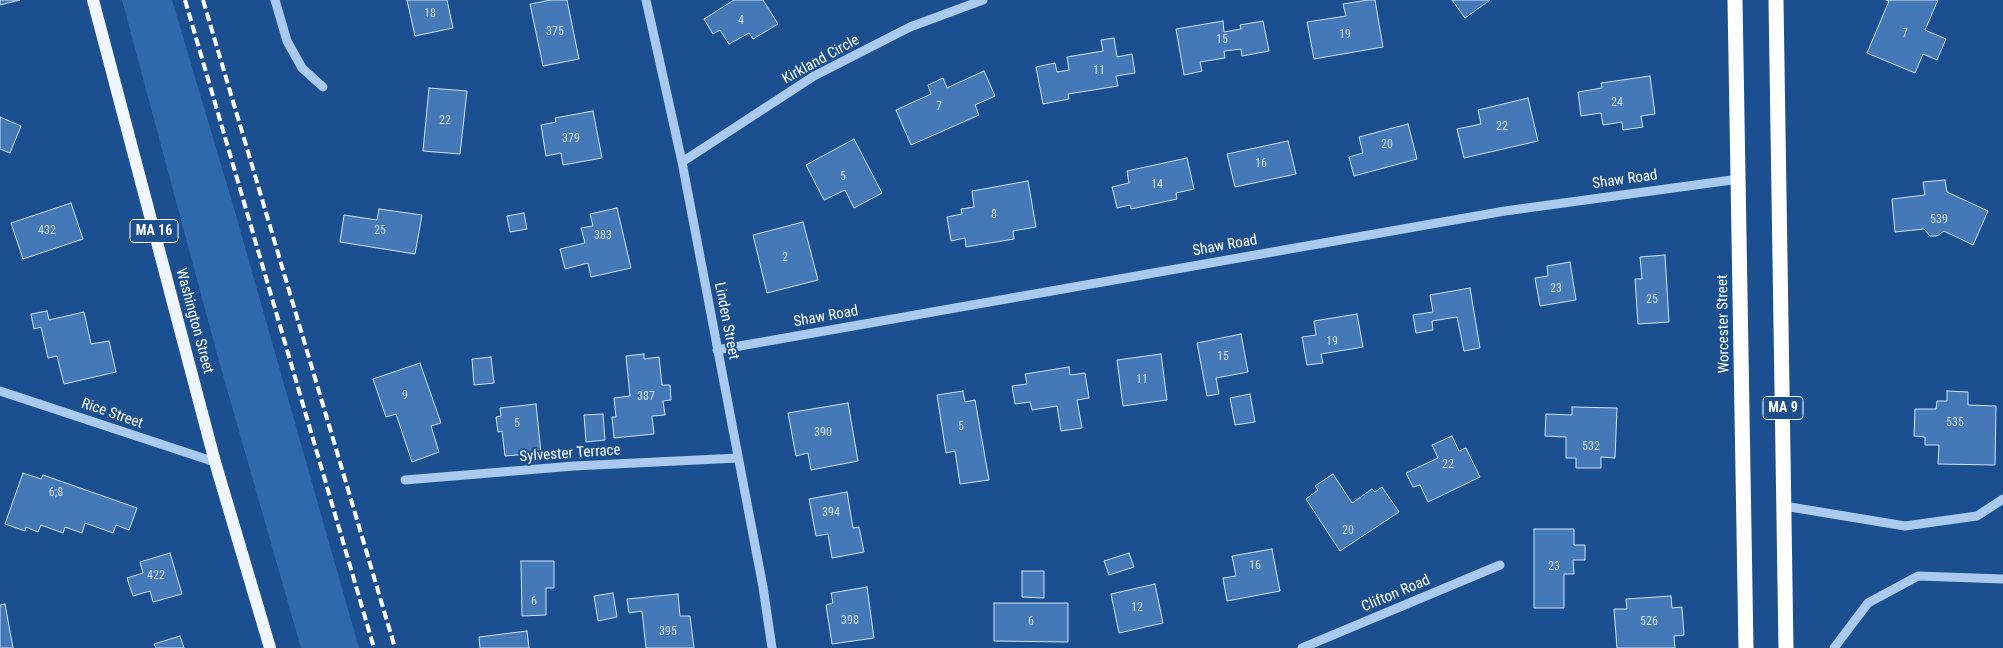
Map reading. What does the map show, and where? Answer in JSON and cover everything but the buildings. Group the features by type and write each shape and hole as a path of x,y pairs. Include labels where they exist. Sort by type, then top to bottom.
{"highway":[{"name":"Worcester Street","path":"1735,0 1746,648"},
{"name":"MA 9","path":"1776,0 1786,648"}],"main road":[{"name":"Washington Street","path":"93,0 215,462 270,648"}],"street":[{"path":"274,0 287,41 302,68 323,87"},
{"name":"Linden Street","path":"646,0 682,162 763,587 772,648"},
{"name":"Kirkland Circle","path":"682,162 814,76 910,27 983,0"},
{"name":"Shaw Road","path":"717,350 1505,211 1739,178"},
{"name":"Rice Street","path":"0,391 215,462"},
{"name":"Sylvester Terrace","path":"405,480 574,466 738,458"},
{"path":"1784,506 1905,526 1977,516 2003,499"},
{"name":"Clifton Road","path":"1302,648 1500,565"},
{"path":"1834,648 1868,603 1918,576 2003,579"}],"shaded area":[{"path":"122,0 172,0 233,205 359,648 301,648 217,354"}],"railway":[{"path":"185,0 374,648"},
{"path":"203,0 395,648"}]}
